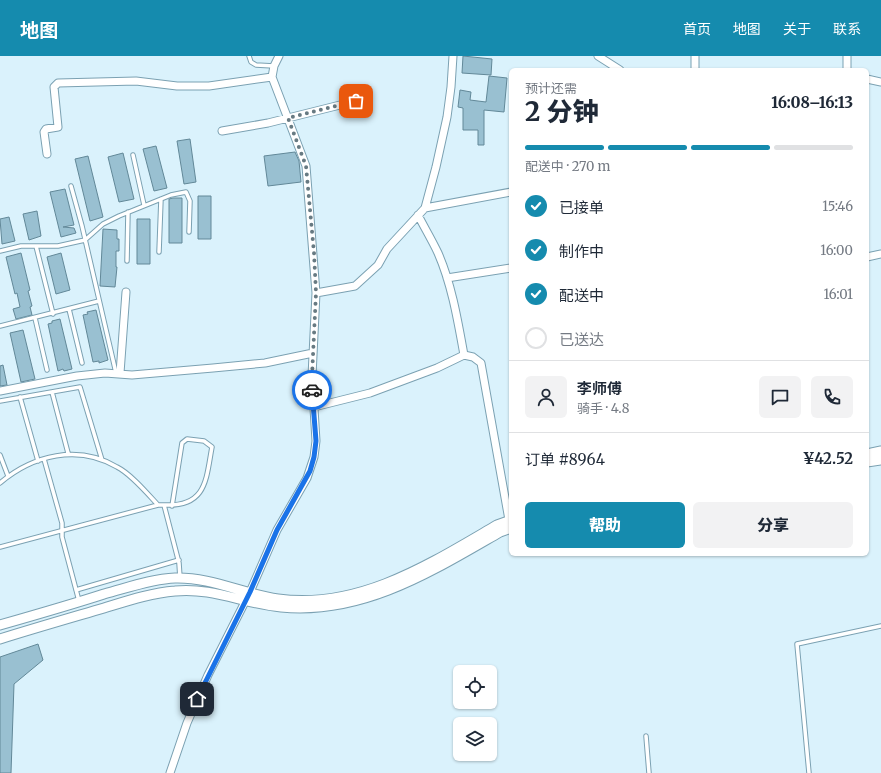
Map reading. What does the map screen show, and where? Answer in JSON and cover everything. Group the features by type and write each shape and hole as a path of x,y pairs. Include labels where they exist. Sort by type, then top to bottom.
{"street":[{"path":"170,773 197,699 248,596 277,530 310,471 315,449 312,353 316,293 306,166 272,77 274,66 279,56"},
{"path":"316,293 355,286 378,265 387,249 425,208 447,117 452,88 453,56"},
{"path":"598,56 617,68"},
{"path":"695,56 695,68"},
{"path":"847,56 847,68"},
{"path":"46,154 44,132 46,129 58,127 54,87 58,83 136,81 177,86 209,86 272,77"},
{"path":"869,79 881,82"},
{"path":"222,131 288,118 356,101"},
{"path":"425,208 509,192"},
{"path":"418,215 438,253 447,278 464,355"},
{"path":"869,257 881,254"},
{"path":"447,278 509,268"},
{"path":"118,373 126,292"},
{"path":"0,391 77,376 118,373 132,374 250,365 312,353"},
{"path":"314,407 370,393 438,368 464,355 473,357 482,363 509,517"},
{"path":"869,454 881,451"},
{"path":"869,462 881,460"},
{"path":"0,625 158,580 180,578 208,581 248,596 266,605 298,608 345,604 380,594 409,583 500,532 509,524"},
{"path":"0,638 162,592 200,590 248,596"}],"lane":[{"path":"249,56 253,63 274,66"},
{"path":"133,155 144,205"},
{"path":"71,186 118,373"},
{"path":"0,251 21,246 67,245 85,240 103,224 128,212 161,199 186,192 190,200 189,232"},
{"path":"159,252 161,199"},
{"path":"127,261 128,212"},
{"path":"36,246 53,314"},
{"path":"0,326 53,314 99,301"},
{"path":"69,309 82,363"},
{"path":"35,318 47,370"},
{"path":"0,401 80,387 102,460"},
{"path":"52,392 68,453"},
{"path":"20,397 38,461"},
{"path":"0,547 158,505 172,506 188,502 198,496 204,488 212,446 207,442 188,439 182,443 172,506"},
{"path":"0,484 8,476 38,461 68,453 81,454 102,460 118,467 158,505"},
{"path":"0,455 8,476"},
{"path":"44,459 62,523 62,537 79,602"},
{"path":"164,505 179,560 180,578"},
{"path":"76,590 179,560"},
{"path":"809,773 797,644 881,626"},
{"path":"646,736 649,773"}],"building":[{"path":"463,56 492,59 491,75 462,73"},
{"path":"489,76 507,78 504,112 484,110 484,145 478,145 478,130 463,130 463,108 458,107 460,90 471,92 470,100 486,102"},
{"path":"190,139 196,182 184,184 177,141"},
{"path":"156,146 167,188 154,191 143,149"},
{"path":"295,152 299,161 301,182 268,186 264,156"},
{"path":"123,153 134,199 119,202 108,157"},
{"path":"88,156 103,217 90,221 75,159"},
{"path":"65,189 74,225 63,227 74,228 76,233 61,237 50,192"},
{"path":"198,196 211,196 211,239 198,239"},
{"path":"182,198 182,243 169,243 169,199"},
{"path":"37,211 41,236 29,240 23,214"},
{"path":"9,217 15,241 2,244 0,219"},
{"path":"137,219 150,219 150,264 137,264"},
{"path":"103,229 117,230 117,239 119,239 119,251 116,251 117,267 115,287 100,286"},
{"path":"21,253 30,290 28,291 32,306 30,307 32,315 16,319 13,309 20,307 17,293 15,294 6,257"},
{"path":"61,253 70,290 56,294 47,257"},
{"path":"96,310 108,360 99,363 99,361 93,362 83,315 88,314 87,312"},
{"path":"60,319 72,369 64,371 63,369 58,371 48,324 52,323 52,321"},
{"path":"23,330 35,379 21,382 10,333"},
{"path":"3,365 7,385 0,386 0,366"},
{"path":"38,644 43,660 14,684 11,773 0,773 0,657"}],"way so far":[{"path":"312,390 312,356 315,332 316,293 314,253 306,166 288,118 356,101"}],"route":[{"path":"197,699 250,592 277,530 310,471 316,441 312,390"}]}
